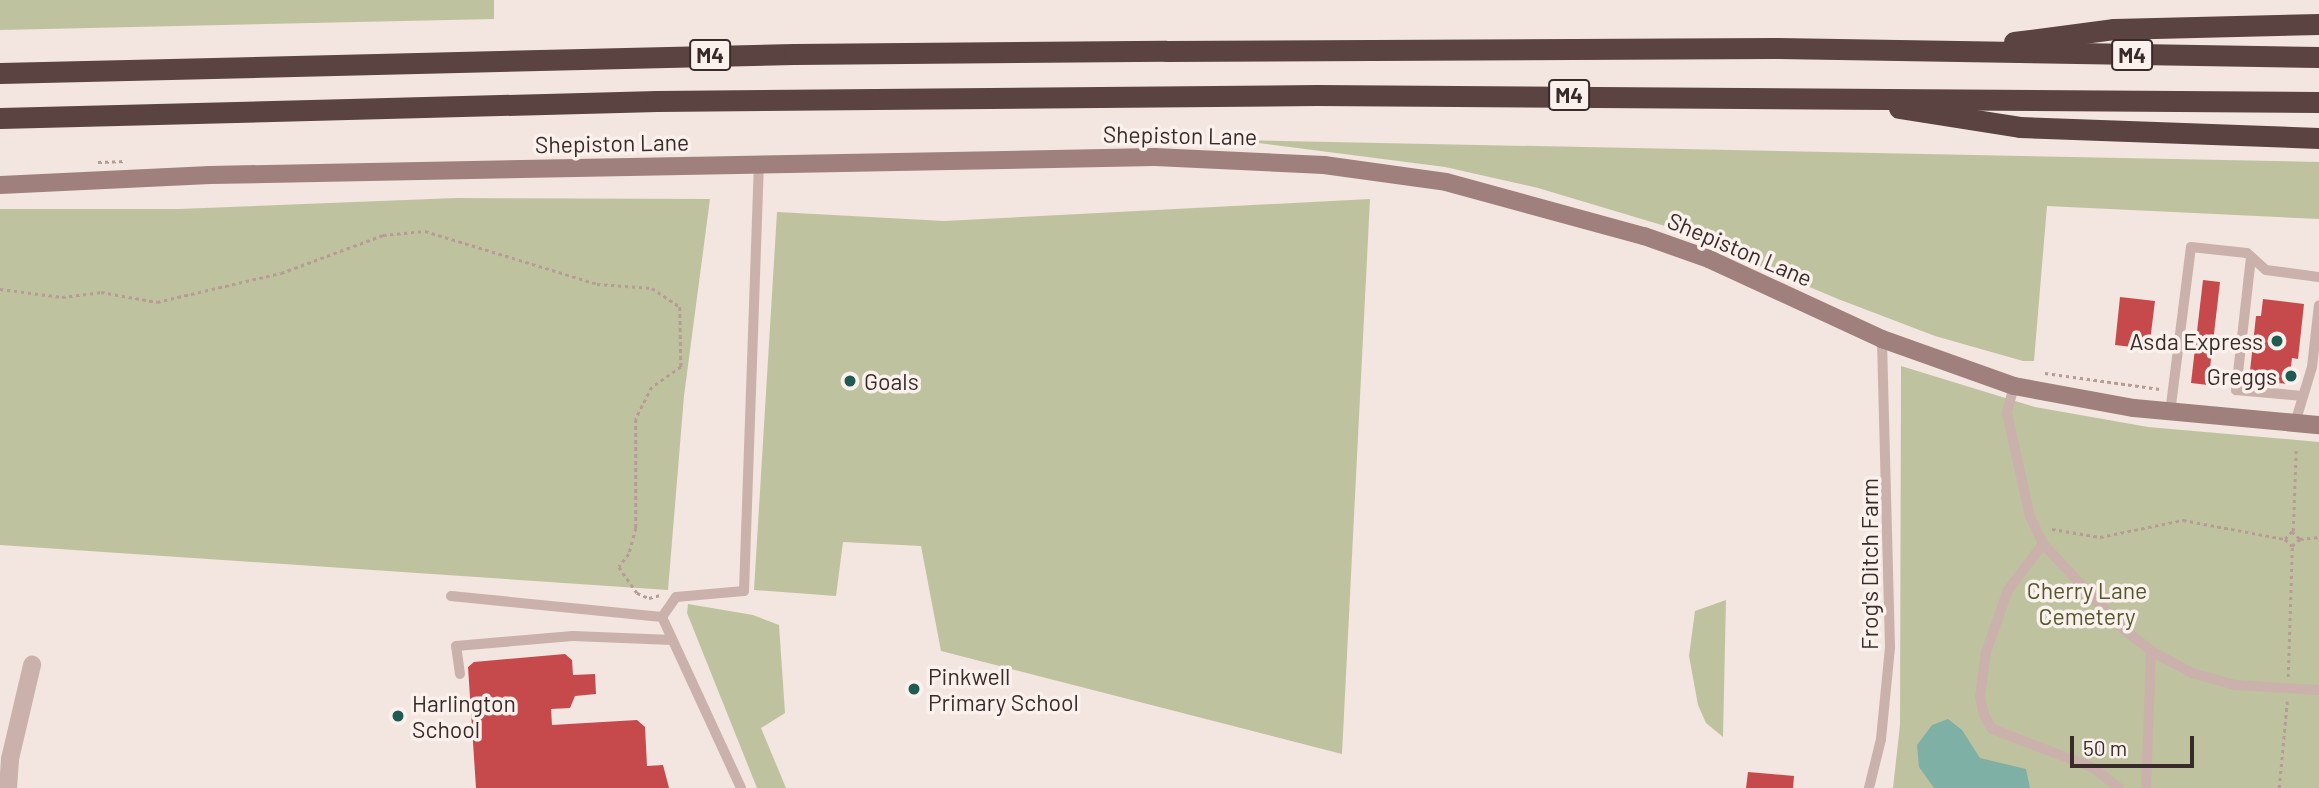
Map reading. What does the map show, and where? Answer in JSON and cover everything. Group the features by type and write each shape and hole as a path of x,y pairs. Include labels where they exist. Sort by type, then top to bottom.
{"highway":[{"name":"M4","path":"1945,51 2114,29 2319,24"},
{"name":"M4","path":"0,73 807,53 1747,48 2319,57"},
{"name":"M4","path":"0,118 902,98 1821,97 2319,102"},
{"name":"M4","path":"1821,97 2020,127 2319,138"}],"street":[{"name":"Shepiston Lane","path":"0,184 211,175 1234,158 1408,175 1494,193 1644,236 1709,259 1882,339 2014,386 2169,413 2319,425"},
{"path":"8,788 10,759 32,665"}],"lane":[{"path":"662,617 676,597 744,591 760,164"},
{"path":"2169,413 2191,247 2251,257 2266,271 2319,277"},
{"path":"2251,257 2235,390 2303,396"},
{"path":"2295,423 2303,396 2319,305"},
{"name":"Frog's Ditch Farm","path":"1869,788 1881,739 1890,647 1889,464 1881,446 1882,339"},
{"path":"2014,386 2007,413 2034,525 2043,544 2122,628 2151,651 2192,673 2235,685 2319,690"},
{"path":"2043,544 2008,590 1986,652 1980,697 1984,715 1992,729 2094,768 2119,788"},
{"path":"452,596 662,617"},
{"path":"662,617 741,788"},
{"path":"460,674 456,646 573,636 672,640"},
{"path":"2146,788 2151,651"}],"path":[{"path":"91,163 138,162"},
{"path":"0,289 62,297 101,292 157,302 281,274 383,235 425,230 597,284 652,289 680,307 681,367 652,387 636,419 636,528 629,554 619,568 637,593 676,597"},
{"path":"2038,372 2155,387"},
{"path":"2285,539 2292,531 2296,449"},
{"path":"2034,525 2087,537 2183,520 2285,539 2292,546 2288,690 2279,788"},
{"path":"2292,531 2300,539"},
{"path":"2292,546 2300,539 2319,537"}],"green space":[{"path":"0,0 494,0 494,19 0,30"},
{"path":"1236,140 2319,162 2319,219 2047,206 2034,361 2023,361 1935,336 1838,299 1665,226 1538,188 1445,167"},
{"path":"456,198 710,199 684,396 668,590 0,545 0,209 179,209"},
{"path":"1370,199 1342,754 941,651 921,546 843,542 836,596 754,590 777,212 944,221"},
{"name":"Cherry Lane Cemetery","path":"1901,366 2035,407 2148,427 2319,442 2319,788 1893,788 1900,725"},
{"path":"1726,600 1723,737 1706,723 1698,705 1689,656 1695,611"},
{"path":"688,604 753,615 779,625 785,713 761,728 786,788 757,788 687,613"}],"water":[{"path":"1948,719 1962,730 1980,758 2026,769 2030,788 1934,788 1919,767 1917,745 1932,725"}],"building":[{"path":"2203,280 2220,282 2208,385 2191,383"},
{"path":"2120,297 2155,301 2149,349 2115,345"},
{"name":"Asda Express","path":"2263,299 2304,304 2298,359 2292,358 2289,384 2249,380 2256,316 2261,316"},
{"path":"565,654 572,660 573,675 595,674 596,694 575,696 570,708 551,709 552,725 637,720 645,727 647,766 663,765 669,788 476,788 468,667 474,662"},
{"path":"1748,772 1794,776 1793,788 1746,788"}],"place":[{"name":"Asda Express","path":"2277,341"},
{"name":"Greggs","path":"2291,376"},
{"name":"Goals","path":"850,381"},
{"name":"Pinkwell Primary School","path":"914,689"},
{"name":"Harlington School","path":"398,716"}]}
